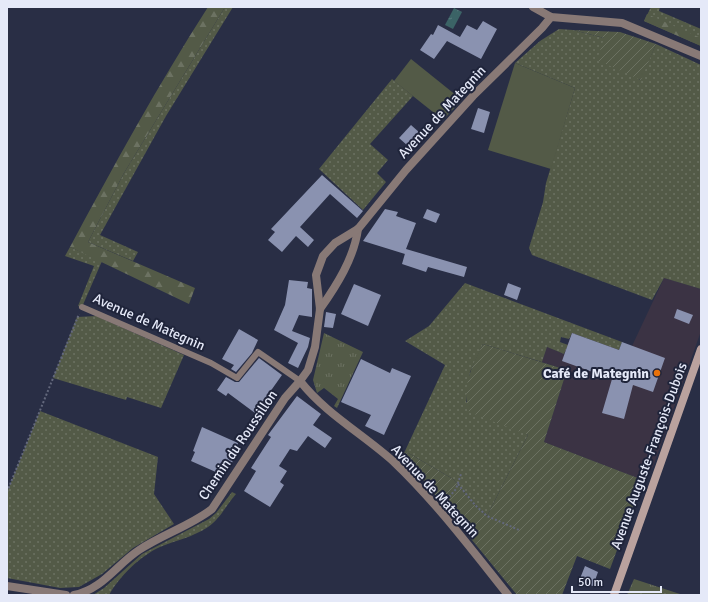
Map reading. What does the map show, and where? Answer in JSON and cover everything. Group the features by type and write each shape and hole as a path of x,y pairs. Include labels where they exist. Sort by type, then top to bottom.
{"main road":[{"name":"Avenue Auguste-François-Dubois","path":"614,595 701,349"}],"street":[{"path":"534,7 551,17 622,23 701,56"},
{"name":"Avenue de Mategnin","path":"508,595 439,510 393,462 316,400 300,381 308,370 316,347 320,309 316,275 320,263 336,243 358,229 416,159 473,96 537,34 551,17"},
{"name":"Avenue de Mategnin","path":"320,309 339,280 351,256 356,242 358,229"},
{"name":"Chemin du Roussillon","path":"74,595 99,585 138,551 200,518 212,509 285,398 300,381"},
{"path":"7,586 66,595"}],"lane":[{"name":"Avenue de Mategnin","path":"82,307 211,364 237,378 258,352 300,381"}],"path":[{"path":"7,492 82,307"},
{"path":"439,510 458,484 461,474"},
{"path":"458,484 475,505 487,516 519,530"}],"shaded area":[{"path":"664,278 701,289 701,331 653,467 643,480 544,442 567,370 542,362 547,347 564,354 572,333 619,350 632,346"}],"green space":[{"path":"208,7 225,7 124,173 88,242 195,288 189,304 70,247 137,126"},
{"path":"225,7 233,7 166,116 100,235 138,252 133,261 88,242 124,173"},
{"path":"651,7 660,7 659,11 701,29 701,46 644,21"},
{"path":"647,14 701,38 701,46 644,21"},
{"path":"559,29 573,30 604,38 640,80 656,44 701,65 701,289 664,278 652,300 532,255 529,248 543,202 546,183 575,88 515,63 540,41"},
{"path":"573,30 620,32 656,44 641,80 597,60 604,38"},
{"path":"411,59 462,100 443,120 394,81"},
{"path":"515,63 575,88 551,169 488,150"},
{"path":"392,79 413,96 370,144 388,160 377,173 386,182 363,210 319,169"},
{"path":"70,247 102,261 82,307 78,306 94,266 65,256"},
{"path":"465,283 622,342 619,350 572,333 569,339 561,337 560,342 568,345 564,354 547,347 542,362 483,344 470,372 466,402 528,435 487,516 475,505 453,479 405,451 445,365 405,341 429,326"},
{"path":"96,316 184,355 161,408 127,397 126,400 53,378 77,317"},
{"path":"324,333 363,352 337,408 334,406 338,399 324,388 317,393 313,380"},
{"path":"483,344 567,370 544,442 643,480 610,569 577,556 562,595 517,595 418,474 401,458 405,451 453,479 475,505 487,516 528,435 469,412 466,394 467,385 475,360"},
{"path":"40,411 158,457 154,494 174,524 133,548 102,574 79,587 60,588 7,578 7,492"},
{"path":"232,492 236,494 220,516 208,527 191,536 160,547 145,556 131,567 109,595 93,595 104,588 142,554 209,519 216,513"},
{"path":"634,579 683,595 627,595"}],"water":[{"path":"454,8 462,12 453,29 445,25"}],"building":[{"path":"483,21 497,29 481,59 447,41 434,59 420,50 431,34 433,35 438,25 460,37 467,25 477,30"},
{"path":"478,108 490,112 484,133 471,129"},
{"path":"411,125 420,133 408,146 399,138"},
{"path":"322,175 363,211 357,218 330,194 300,227 314,240 308,247 296,236 282,252 268,240 275,232 271,229"},
{"path":"385,209 398,212 396,216 416,223 406,249 467,267 464,277 428,267 426,272 402,264 405,254 363,241"},
{"path":"427,209 440,214 436,223 423,218"},
{"path":"289,280 308,282 307,288 312,289 312,317 299,315 292,331 310,338 308,347 298,368 288,363 298,343 274,330 285,305"},
{"path":"508,283 521,288 517,300 504,295"},
{"path":"354,284 381,295 368,326 341,314"},
{"path":"677,309 693,315 689,324 674,318"},
{"path":"326,312 336,314 333,328 324,327"},
{"path":"239,329 258,340 252,353 236,372 231,369 234,365 222,359"},
{"path":"572,333 619,350 622,342 665,358 653,392 633,385 624,419 602,413 612,379 562,361"},
{"path":"259,358 282,375 255,413 228,393 226,396 217,390 226,377 235,382 239,382"},
{"path":"361,359 390,373 392,368 411,376 384,435 365,426 371,415 341,402"},
{"path":"297,396 321,414 313,425 332,438 325,448 308,436 297,451 290,449 279,466 287,471 280,482 284,485 270,507 244,491 256,471 251,468 271,437 268,435"},
{"path":"202,427 238,443 232,463 224,460 218,473 191,461"},
{"path":"585,566 598,572 593,586 579,581"}],"place":[{"name":"Café de Mategnin","path":"657,373"}]}
